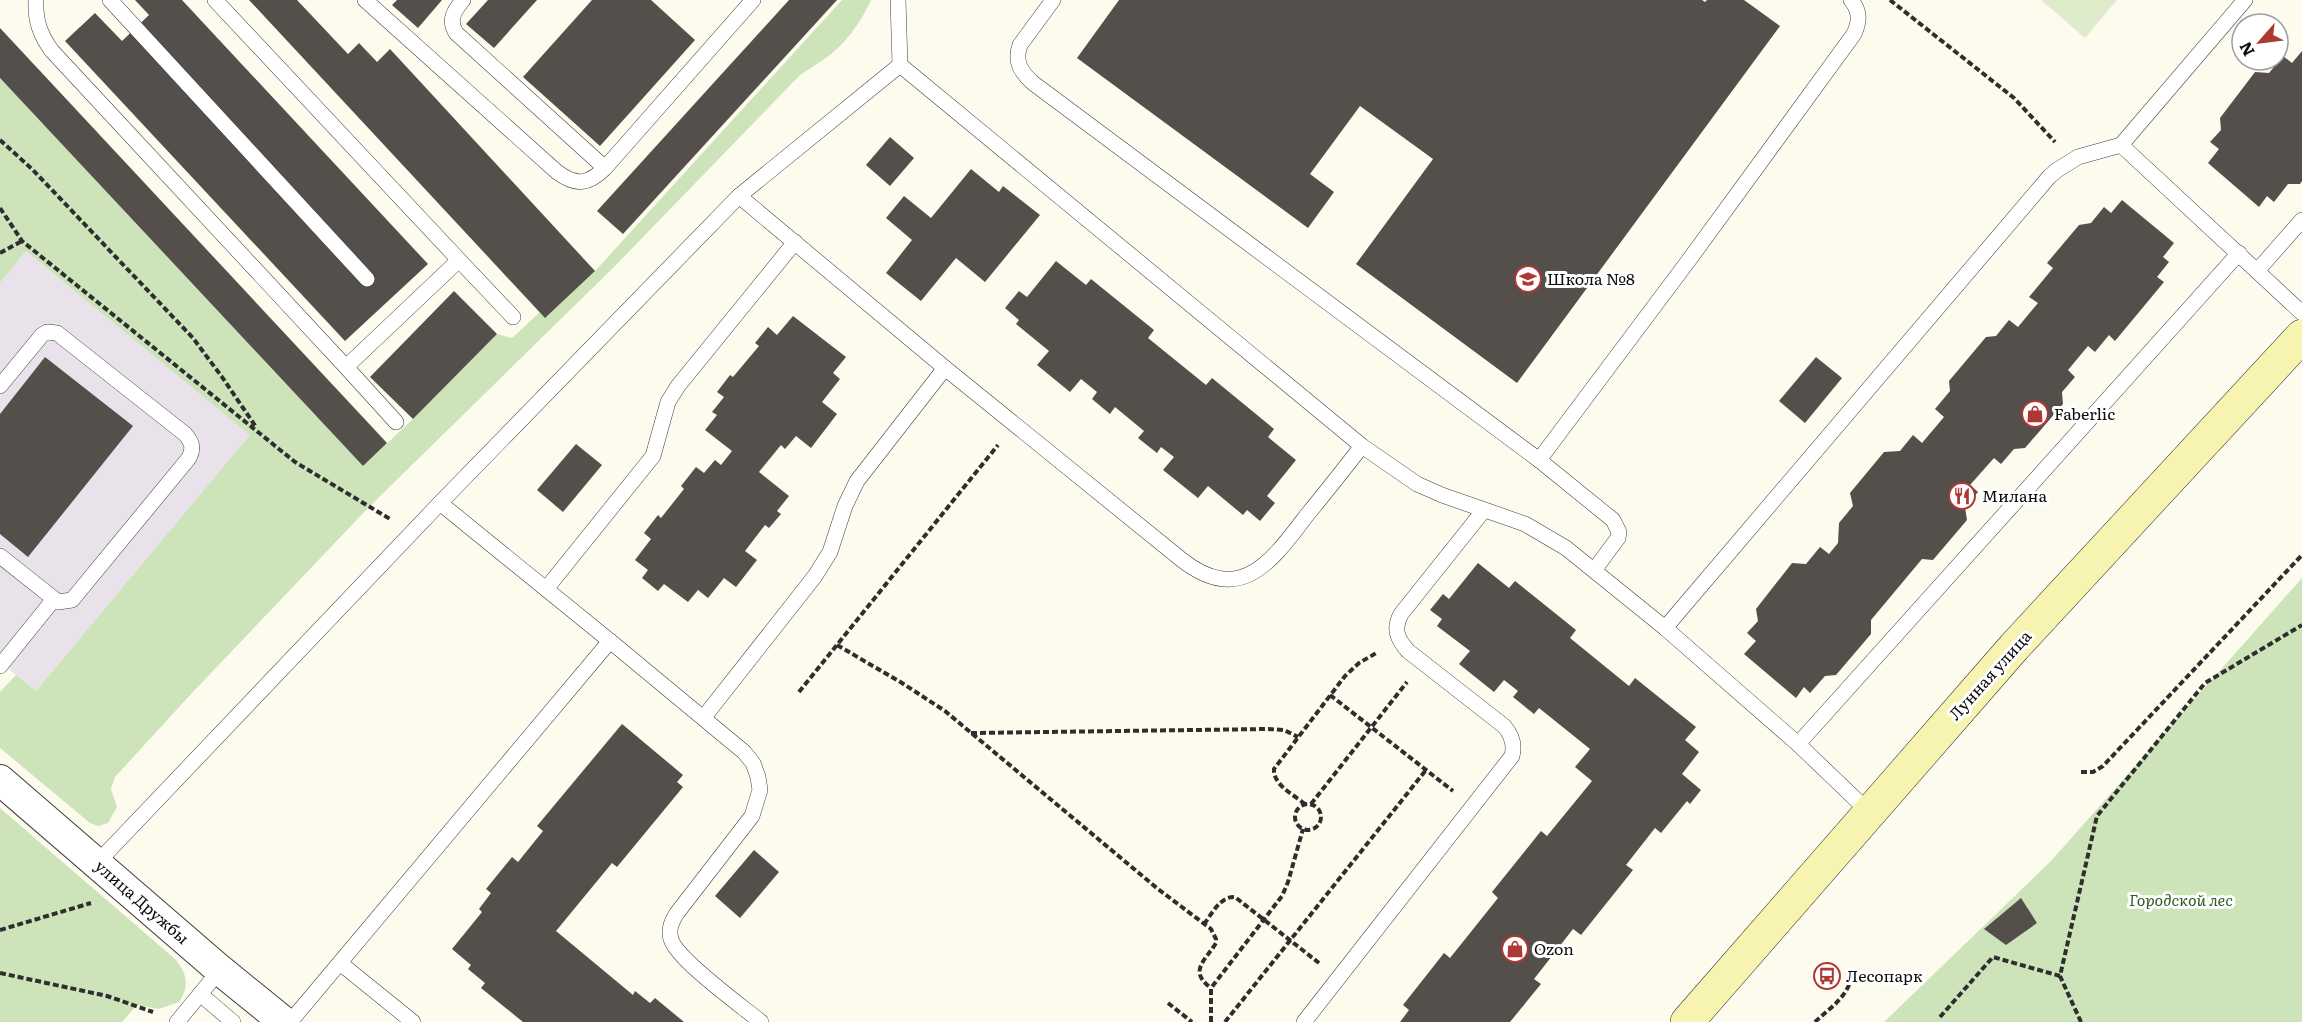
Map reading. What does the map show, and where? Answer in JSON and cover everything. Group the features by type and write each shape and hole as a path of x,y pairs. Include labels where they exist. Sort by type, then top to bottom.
{"street":[{"name":"Лунная улица","path":"1687,1022 2015,646 2302,336"},
{"name":"улица Дружбы","path":"0,780 220,970 284,1022"}],"lane":[{"path":"36,0 39,29 52,51 396,422"},
{"path":"110,0 367,279"},
{"path":"215,0 513,317"},
{"path":"365,0 565,178 581,182 589,181 605,168 753,0"},
{"path":"463,0 454,11 452,19 452,27 456,33 605,168"},
{"path":"898,0 900,65 1362,446 1417,484 1539,530 1595,569 1798,744 1869,812"},
{"path":"1053,0 1020,45 1017,53 1020,70 1033,83 1539,460 1607,515 1617,526 1618,538 1595,569"},
{"path":"1539,460 1854,34 1858,15 1851,0"},
{"path":"1665,628 2049,177 2078,157 2121,145 2245,0"},
{"path":"97,863 440,502 740,196 900,65"},
{"path":"2121,145 2302,313"},
{"path":"740,196 945,368 1194,569 1219,579 1233,580 1245,577 1269,563 1362,446"},
{"path":"2257,271 2302,220"},
{"path":"546,589 653,456 668,402 678,386 795,242"},
{"path":"1798,744 2239,254"},
{"path":"346,367 459,260"},
{"path":"0,386 42,335 47,332 57,333 185,434 192,443 189,458 76,596 68,602 58,602 0,556"},
{"path":"704,717 815,576 830,552 844,506 857,481 945,368"},
{"path":"440,502 704,717 744,752 753,763 760,790 754,809 745,827 671,922 671,941 684,958 761,1022"},
{"path":"1304,1022 1512,756 1513,740 1504,726 1423,662 1400,641 1396,629 1401,614 1484,510"},
{"path":"0,666 54,599"},
{"path":"290,1022 610,641"},
{"path":"339,963 413,1022"},
{"path":"177,1022 220,970"},
{"path":"200,994 233,1022"}],"path":[{"path":"1890,0 2014,98 2056,143"},
{"path":"0,140 32,170 193,338 260,432"},
{"path":"0,208 22,241 309,472 371,506 411,533"},
{"path":"0,253 22,241"},
{"path":"799,692 1015,425"},
{"path":"2081,772 2093,772 2103,766 2302,555"},
{"path":"2081,1022 2060,976 2097,816 2205,683 2302,625"},
{"path":"1305,804 1279,784 1274,773 1276,766 1330,695 1359,663 1400,641"},
{"path":"837,645 926,698 1211,929 1216,943 1199,971 1201,980 1211,988"},
{"path":"1311,804 1423,662"},
{"path":"1330,695 1473,807"},
{"path":"970,733 1268,729 1284,730 1298,737"},
{"path":"1225,1022 1426,770"},
{"path":"1305,804 1311,804 1320,811 1321,819 1313,829 1303,829 1297,825 1294,816 1298,808 1305,804"},
{"path":"1211,1022 1211,988 1285,890 1303,829"},
{"path":"0,930 131,892"},
{"path":"1204,924 1222,900 1230,896 1239,899 1338,979"},
{"path":"1940,1017 1993,957 2060,976"},
{"path":"1815,1022 1846,994 1851,983 1852,971"},
{"path":"0,973 126,1001 177,1022"},
{"path":"1168,1003 1192,1022"}],"shaded area":[{"path":"26,251 251,435 36,691 0,662 0,283"}],"green space":[{"path":"842,0 871,0 857,26 845,41 831,54 799,76 613,268 369,507 192,693 115,777 111,789 117,807 108,823 98,826 90,823 0,748 0,692 16,675 36,691 250,435 26,251 0,283 0,78 363,466 497,334 512,338 540,312 546,317 595,271"},
{"path":"2041,0 2117,0 2085,38"},
{"name":"Городской лес","path":"2302,578 2302,1022 1884,1022 2051,861"},
{"path":"0,808 175,959 186,980 185,990 179,1002 159,1009 137,1005 122,1022 0,1022"}],"building":[{"path":"135,0 182,0 428,264 345,341 65,41 95,13 122,41 149,15"},
{"path":"249,0 297,0 348,54 359,43 377,62 390,49 595,271 545,318"},
{"path":"397,0 442,0 418,28 392,5"},
{"path":"488,0 537,0 494,48 466,24"},
{"path":"592,0 651,0 695,40 600,146 523,77"},
{"path":"789,0 837,0 623,234 597,211"},
{"path":"1119,0 1702,0 1705,2 1707,0 1744,0 1780,26 1517,383 1356,264 1433,159 1360,106 1310,174 1334,192 1308,228 1077,58"},
{"path":"0,28 387,443 363,466 0,78"},
{"path":"2302,51 2302,181 2300,184 2288,184 2274,202 2267,196 2259,207 2208,163 2219,149 2210,142 2221,130 2220,118 2255,72 2290,72 2290,61 2292,63"},
{"path":"890,137 914,158 890,186 866,165"},
{"path":"971,169 999,192 1003,186 1040,215 985,282 956,258 921,301 886,273 912,240 886,218 904,196 931,218"},
{"path":"2122,200 2174,243 2163,257 2169,262 2157,277 2164,282 2115,341 2109,335 2095,352 2088,346 2068,370 2075,377 2062,392 2063,404 2025,448 2014,449 2001,464 1994,458 1970,485 1978,492 1965,507 1967,520 1933,560 1922,559 1871,620 1871,634 1836,675 1825,676 1810,693 1804,687 1796,698 1744,654 1756,641 1747,633 1758,621 1756,609 1792,563 1806,564 1820,547 1829,554 1838,543 1839,523 1853,506 1850,493 1884,452 1900,451 1913,435 1922,443 1944,417 1935,409 1950,391 1949,381 1986,337 1996,336 2009,320 2018,327 2038,303 2029,297 2053,268 2047,263 2079,225 2091,223 2104,207 2111,213"},
{"path":"1056,261 1086,285 1091,279 1154,330 1148,338 1206,385 1212,378 1274,429 1268,437 1296,460 1267,496 1275,503 1260,521 1247,510 1243,515 1208,486 1198,498 1163,470 1174,457 1161,447 1157,453 1138,438 1144,431 1115,407 1110,414 1092,399 1097,392 1081,379 1070,392 1037,365 1049,351 1016,324 1019,320 1005,308 1019,291 1027,297"},
{"path":"454,291 497,334 413,419 370,377"},
{"path":"793,316 846,357 833,373 840,379 822,402 837,414 811,448 796,436 785,449 781,445 759,472 789,496 777,511 781,514 769,528 765,525 745,551 757,560 736,587 724,578 708,598 698,590 688,602 664,584 658,591 642,578 648,570 635,560 651,539 644,533 658,515 661,518 684,489 681,486 696,467 704,473 715,460 721,465 732,451 705,430 717,415 712,412 724,397 717,392 730,375 733,377 759,346 755,343 768,327 777,335"},
{"path":"45,357 133,426 28,557 0,534 0,414"},
{"path":"1816,357 1842,378 1805,423 1779,401"},
{"path":"576,444 602,465 563,512 537,490"},
{"path":"1478,563 1509,588 1515,581 1576,630 1570,638 1629,686 1635,678 1696,727 1685,740 1699,752 1682,774 1701,790 1690,804 1687,801 1661,833 1655,828 1626,865 1633,870 1581,935 1573,929 1534,979 1541,984 1510,1022 1400,1022 1409,1010 1403,1005 1444,953 1450,958 1498,898 1492,892 1541,831 1547,836 1592,781 1575,767 1590,749 1539,708 1534,714 1513,697 1518,691 1504,680 1494,692 1459,664 1470,651 1437,626 1442,619 1430,610 1443,594 1449,599"},
{"path":"622,724 683,775 677,782 683,787 617,867 612,863 556,931 633,995 635,991 650,1003 655,998 684,1022 523,1022 481,988 485,983 468,969 471,965 452,949 482,912 479,909 491,893 486,889 512,857 518,862 543,831 537,826"},
{"path":"754,850 779,872 740,918 715,896"},
{"path":"2021,898 2037,923 2006,945 1984,929"}],"place":[{"name":"Школа №8","path":"1528,279"},
{"name":"Faberlic","path":"2035,414"},
{"name":"Милана","path":"1962,496"},
{"name":"Ozon","path":"1515,949"},
{"name":"Лесопарк","path":"1827,976"}]}
